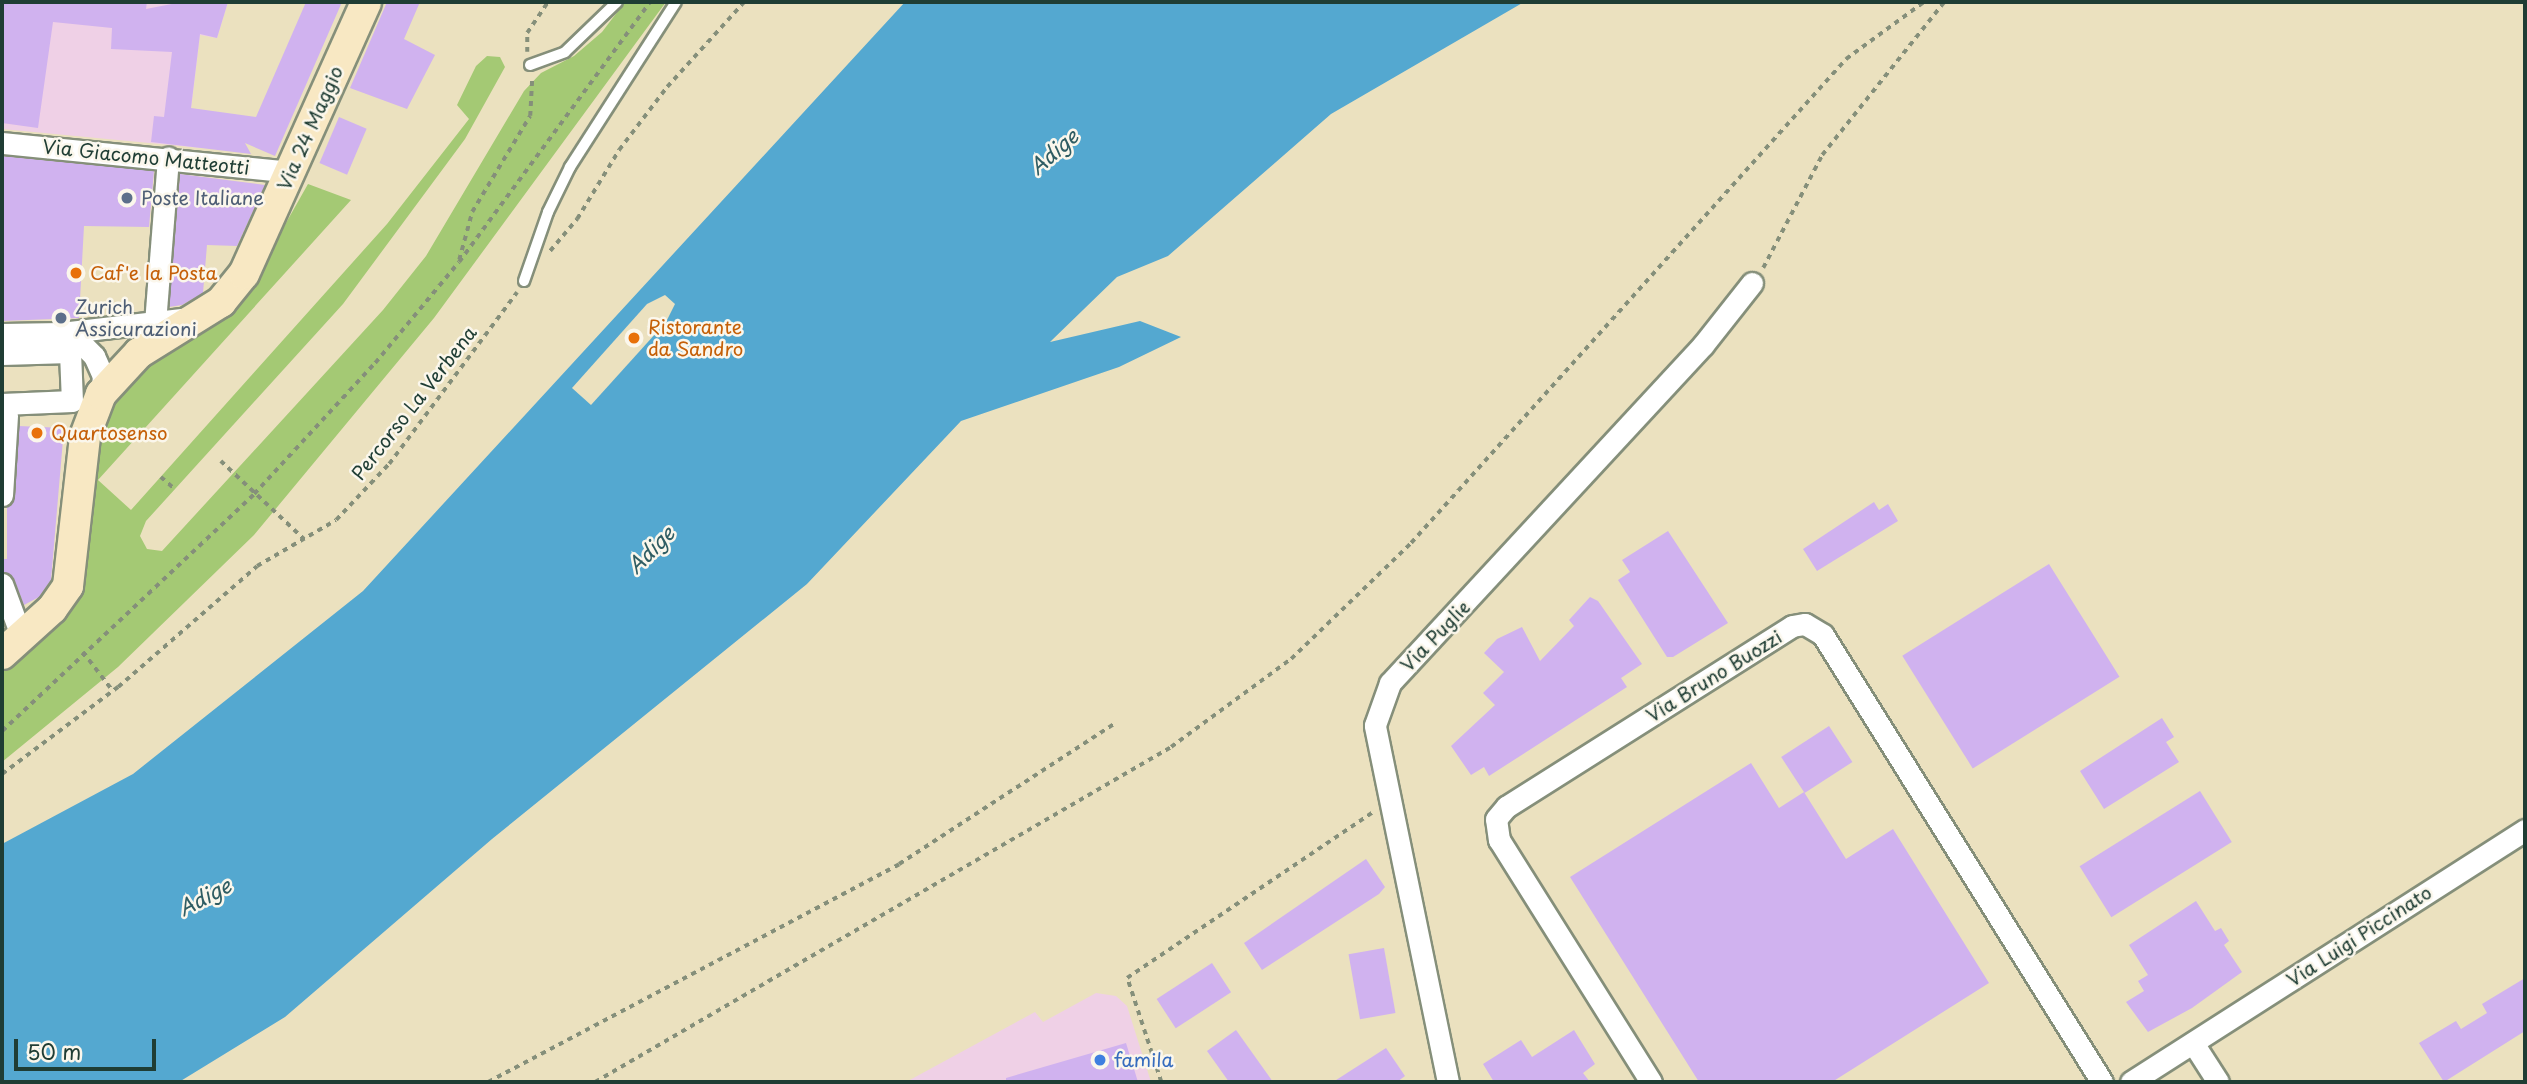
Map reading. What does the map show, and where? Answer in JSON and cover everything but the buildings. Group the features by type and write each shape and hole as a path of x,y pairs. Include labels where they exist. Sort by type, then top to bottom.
{"street":[{"name":"Via 24 Maggio","path":"103,393 139,353 209,311 244,274 366,2"},
{"name":"Via Giacomo Matteotti","path":"2,143 291,172"},
{"path":"155,323 168,158"},
{"name":"Via Puglie","path":"1448,1082 1375,725 1390,683 1693,356 1752,283"},
{"path":"2,334 61,333 155,323 209,311"},
{"path":"12,646 52,609 68,586 81,457 130,325"},
{"path":"61,333 75,337 94,356 103,376 103,393"},
{"path":"2,354 70,352 72,401 4,411"},
{"path":"4,411 103,393"},
{"path":"2,495 4,411"},
{"path":"2,584 12,646"},
{"name":"Via Bruno Buozzi","path":"1651,1082 1499,839 1496,819 1506,807 1781,633 1805,624 1823,635 2102,1082"},
{"name":"Via Luigi Piccinato","path":"2131,1082 2525,830"},
{"path":"2193,1043 2218,1082"}],"lane":[{"path":"530,65 565,52 617,2"},
{"path":"524,281 548,212 570,167 676,2"}],"path":[{"path":"459,262 472,212 530,116 530,65 525,37 548,2"},
{"path":"2,731 254,494 374,363 459,262 650,2"},
{"name":"Percorso La Verbena","path":"2,774 113,691 257,566 336,520 389,464 524,281 577,219 619,150 667,87 744,2"},
{"path":"595,1082 1171,747 1291,659 1410,543 1846,59 1924,2"},
{"path":"1752,283 1776,249 1822,155 1944,2"},
{"path":"220,461 304,539"},
{"path":"161,477 175,489"},
{"path":"83,652 113,691"},
{"path":"488,1082 899,864 1115,723"},
{"path":"1161,1082 1127,978 1389,802"}],"shaded area":[{"path":"2,2 228,2 217,38 200,35 191,109 202,148 2,129"},
{"path":"1096,993 1116,996 1127,1006 1151,1082 906,1082 1035,1012 1043,1022"}],"green space":[{"path":"625,2 666,2 434,318 254,535 118,667 2,762 2,670 71,607 87,490 104,415 125,384 160,353 235,313 308,184 351,200 98,480 131,510 387,224 469,119 457,105 476,66 487,56 500,57 505,67 465,139 343,304 146,521 140,536 147,549 162,551 383,310 426,256 524,91 541,73 574,56 602,32"}],"water":[{"name":"Adige","path":"905,2 1524,2 1331,114 1168,256 1117,277 1050,342 1140,321 1181,337 1119,367 961,421 807,584 492,839 285,1017 179,1082 2,1082 2,844 133,774 363,591"}],"pier":[{"name":"Ristorante da Sandro","path":"665,295 675,304 666,322 591,405 572,388 647,304"}],"place":[{"name":"Poste Italiane","path":"127,198"},
{"name":"Caf'e la Posta","path":"76,273"},
{"name":"Zurich Assicurazioni","path":"61,318"},
{"name":"Ristorante da Sandro","path":"634,338"},
{"name":"Quartosenso","path":"37,433"},
{"name":"famila","path":"1100,1060"}]}
